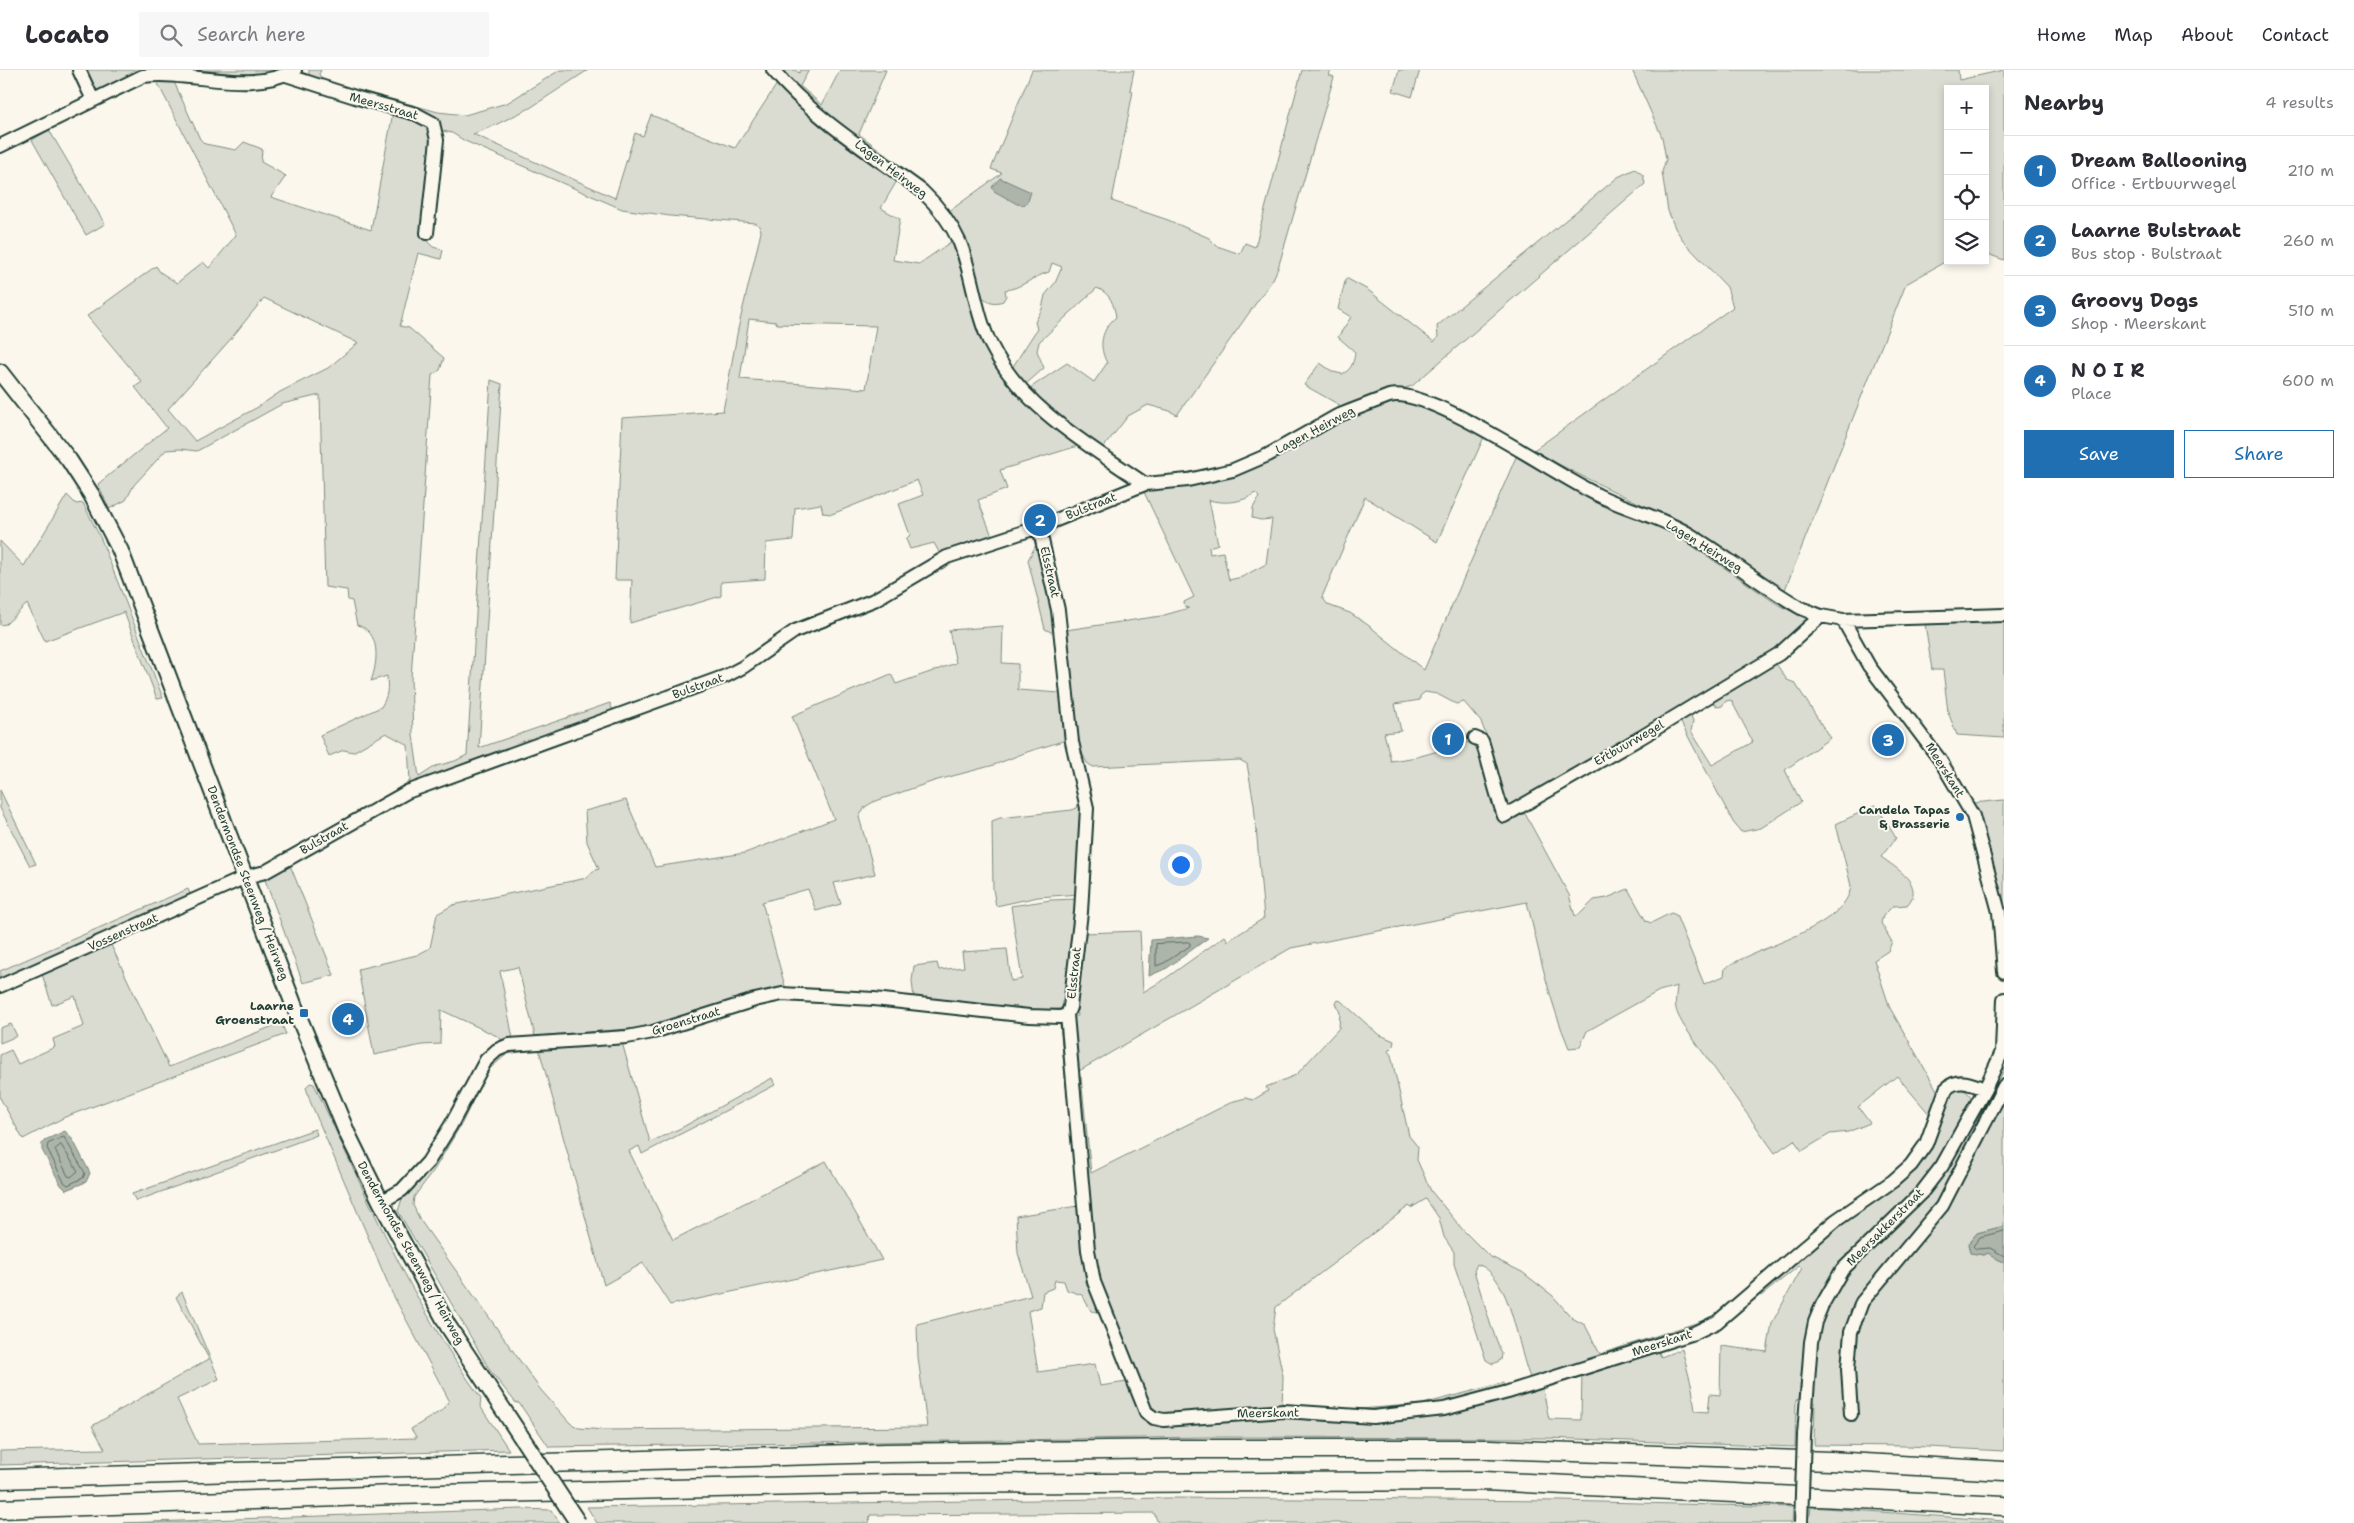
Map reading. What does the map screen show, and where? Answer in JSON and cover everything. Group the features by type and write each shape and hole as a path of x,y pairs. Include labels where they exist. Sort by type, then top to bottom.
{"highway":[{"path":"0,1478 885,1452 1184,1449 1490,1450 1830,1461 2004,1470"},
{"path":"0,1509 395,1495 892,1484 1464,1481 2004,1506"}],"main road":[{"name":"Dendermondse Steenweg / Heirweg","path":"0,372 69,460 91,494 120,550 306,1035 347,1133 381,1202 448,1326 578,1523"}],"street":[{"path":"78,70 93,100"},
{"name":"Lagen Heirweg","path":"773,70 788,88 808,106 922,191 938,206 950,223 960,244 981,322 1002,365 1057,423 1145,484 1188,480 1232,470 1268,455 1329,420 1361,406 1396,394 1416,397 1482,429 1595,494 1666,522 1687,533 1782,598 1800,608 1821,616 1842,620 2004,615"},
{"path":"0,146 143,76 166,71 246,79 290,72"},
{"name":"Meersstraat","path":"290,72 358,98 416,114 433,123 437,140 427,232"},
{"name":"Bulstraat","path":"246,877 265,872 407,792 726,676 743,667 795,631 874,600 947,557 1039,527 1145,484"},
{"name":"Elsstraat","path":"1039,527 1058,610 1072,742 1087,808 1081,912 1070,1007 1067,1015 1088,1250 1093,1274 1146,1412"},
{"name":"Ertbuurwegel","path":"1475,738 1482,742 1492,782 1504,816 1640,738 1779,654 1821,616"},
{"name":"Meerskant","path":"1842,620 1869,666 1940,760 1973,816 1999,912 2004,972"},
{"name":"Vossenstraat","path":"0,986 246,877"},
{"name":"Groenstraat","path":"381,1202 402,1190 428,1162 451,1125 486,1060 496,1050 510,1044 627,1037 653,1032 755,1000 782,994 874,999 1029,1016 1060,1017 1067,1015"},
{"path":"1985,1089 2002,1062 2004,999"},
{"name":"Meerskant","path":"1146,1412 1154,1418 1164,1420 1284,1412 1373,1417 1444,1409 1508,1392 1694,1333 1717,1322 1836,1221 1893,1181 1911,1165 1926,1144 1946,1089 1950,1085 1968,1082 1985,1089"},
{"path":"1852,1414 1848,1370 1849,1351 1851,1332 1862,1302 1894,1261 1942,1206 2004,1086"},
{"name":"Meersakkerstraat","path":"1801,1523 1804,1435 1811,1342 1815,1322 1822,1305 1842,1270 1922,1192 1942,1166 1985,1089"}],"shaded area":[{"path":"86,70 144,70 101,90 96,90"},
{"path":"197,70 284,70 248,75"},
{"path":"309,70 321,70 319,74 322,80 438,112 465,115 507,103 560,70 588,70 530,108 473,134 615,198 635,133 643,136 651,115 735,148 777,84 898,179 881,208 900,219 893,260 919,264 952,241 973,311 987,348 1081,445 1000,470 1007,489 978,500 992,536 940,554 934,543 910,549 906,539 910,535 899,504 923,495 917,480 832,514 823,513 821,504 795,508 793,540 766,543 765,579 721,582 721,596 630,623 632,580 615,580 622,418 723,411 738,329 761,232 760,226 755,223 670,216 622,209 465,141 452,133 439,130 309,77","holes":["749,319 776,322 777,324 876,326 866,389 740,379"]},
{"path":"778,70 795,70 799,73 801,70 809,70 800,86 822,105 840,70 886,70 859,134 905,169 902,172 813,104"},
{"path":"1032,70 1134,70 1130,90 1133,91 1112,201 1168,220 1209,238 1217,246 1240,254 1245,243 1255,247 1302,70 1331,70 1329,75 1334,77 1278,268 1273,279 1177,415 1148,405 1128,416 1103,448 1064,421 1030,388 1067,363 1094,382 1107,363 1102,350 1102,338 1107,327 1116,317 1111,300 1097,288 1039,342 1037,351 1044,368 1026,384 1012,368 1037,329 1035,322 1042,309 1045,295 1055,283 1062,267 1052,263 1049,272 1005,290 1006,296 1003,301 996,303 989,301 978,292 948,212 1002,173 991,169"},
{"path":"1399,70 1420,70 1412,97 1393,91"},
{"path":"1632,70 1958,70 1959,80 2004,70 2004,260 1989,254 1989,85 1944,85 1944,262 1906,284 1784,592 1717,547 1665,516 1575,473 1534,450 1733,307 1727,287 1685,243 1675,228 1668,211 1662,172 1666,159 1662,137"},
{"path":"167,79 174,82 200,139 205,144 236,150 244,142 262,149 261,162 286,176 271,197 371,230 393,112 413,118 423,124 430,133 432,140 420,234 433,247 443,250 441,259 418,253 400,326 409,328 444,358 440,370 432,375 411,678 413,735 419,777 436,766 455,761 467,755 491,380 502,384 479,748 610,703 613,711 457,768 441,784 393,806 369,806 410,781 408,745 386,733 353,752 344,750 329,756 320,735 381,707 386,696 387,676 371,681 376,657 374,640 365,628 357,625 352,601 348,600 347,590 325,587 320,395 282,404 197,451 166,450 134,485 126,500 109,509 98,484 167,428 135,387 142,382 87,316 156,266 160,272 177,283 203,262 209,268 236,235 156,80","holes":["264,298 358,343 328,368 280,392 258,407 195,441 168,409 229,341"]},
{"path":"49,130 105,224 86,235 32,140"},
{"path":"1635,169 1643,175 1645,184 1412,386 1343,407 1304,385 1320,363 1333,372 1342,374 1350,368 1353,362 1355,352 1338,337 1351,317 1338,309 1346,278 1368,290 1434,342 1438,337 1437,326 1618,177"},
{"path":"1394,399 1406,401 1441,413 1484,437 1437,542 1365,497 1322,597 1328,605 1350,613 1368,625 1424,670 1516,457 1571,487 1672,532 1780,606 1810,619 1789,642 1523,810 1569,895 1575,916 1580,914 1594,900 1607,898 1628,889 1646,921 1651,923 1671,913 1676,915 1704,984 1724,976 1725,968 1739,960 1798,935 1834,914 1845,901 1851,886 1836,824 1876,805 1896,838 1881,857 1907,878 1913,891 1912,898 1907,905 1893,906 1883,916 1881,923 1892,942 1888,951 1874,960 1890,1008 1938,1092 1931,1116 1897,1076 1858,1107 1870,1123 1848,1132 1830,1134 1802,1151 1794,1140 1775,1153 1684,1026 1676,1007 1677,986 1659,991 1587,1031 1580,1047 1569,1048 1550,994 1527,902 1291,948 1079,1071 1077,1077 1071,1016 1078,1016 1077,1008 1073,1007 1084,933 1140,931 1143,992 1162,981 1225,936 1228,941 1264,918 1254,804 1247,764 1240,760 1093,767 1087,763 1080,749 1066,630 1161,616 1189,608 1185,607 1184,602 1194,597 1143,490 1179,485","holes":["1255,493 1259,497 1253,508 1252,518 1261,520 1272,519 1266,564 1242,577 1229,580 1223,552 1210,554 1209,547 1218,544 1209,500 1233,502 1245,499","1425,692 1437,694 1456,704 1464,702 1481,722 1487,737 1417,757 1391,761 1384,733 1401,731 1395,704 1420,700 1420,696"]},
{"path":"67,495 76,504 83,503 101,539 163,698 157,699 124,612 45,641 27,604 6,624 0,625 0,541 24,566"},
{"path":"1037,543 1058,631 1051,632 1045,629 1028,560"},
{"path":"2004,609 2004,738 1957,735 1948,712 1943,670 1932,670 1925,624 1853,622 1825,612 1950,614"},
{"path":"1003,626 1002,663 1018,664 1018,690 1060,693 1066,740 994,765 934,781 873,802 865,807 859,817 875,874 834,883 841,904 816,911 808,889 762,902 786,990 642,1028 535,1036 518,967 500,971 513,1039 505,1042 497,1036 441,1010 440,1044 422,1045 374,1055 358,969 417,955 430,948 437,914 453,905 587,878 593,871 599,869 587,842 585,811 626,800 655,867 745,853 834,819 792,716 891,674 896,684 956,663 949,630"},
{"path":"1775,662 1787,680 1795,683 1830,738 1785,770 1801,802 1761,828 1741,832 1733,822 1679,719 1686,714 1691,716 1693,721 1691,731 1712,765 1753,742 1731,700 1718,707 1713,703 1712,699"},
{"path":"0,790 36,864 30,866 0,808"},
{"path":"2004,800 2004,917 1997,879 1973,803"},
{"path":"1078,804 1081,807 1079,894 1038,897 996,906 993,889 992,821 1000,818 1072,810 1077,808"},
{"path":"290,865 334,975 303,983 264,877"},
{"path":"188,889 191,896 0,980 0,971"},
{"path":"1077,899 1065,1003 1060,1009 1030,1010 914,999 912,981 914,966 937,963 939,970 964,967 962,952 1007,949 1011,981 1022,979 1011,906 1051,900"},
{"path":"110,943 169,1067 281,1023 286,1034 65,1117 23,1139 0,1098 0,1055 11,1050 18,1064 55,1047 53,1039 84,1026 75,996 52,1005 42,974"},
{"path":"1338,1000 1378,1034 1394,1041 1393,1046 1388,1051 1391,1055 1409,1136 1418,1147 1417,1160 1431,1191 1463,1230 1489,1256 1522,1272 1553,1296 1572,1318 1585,1325 1600,1354 1702,1321 1703,1324 1531,1380 1506,1297 1498,1282 1489,1271 1477,1264 1474,1271 1502,1354 1501,1360 1493,1364 1486,1360 1454,1264 1454,1252 1444,1237 1439,1218 1426,1199 1411,1208 1409,1206 1276,1307 1273,1329 1283,1376 1282,1409 1162,1416 1149,1407 1104,1294 1096,1266 1077,1077 1081,1077 1091,1173 1234,1101 1246,1098 1253,1100 1268,1091 1266,1087 1296,1075 1339,1028 1340,1013 1336,1003"},
{"path":"1066,1022 1099,1309 1097,1312 1091,1311 1082,1295 1067,1290 1064,1281 1055,1280 1053,1288 1043,1292 1041,1307 1028,1311 1038,1372 1095,1364 1100,1386 1127,1382 1146,1416 1247,1416 1374,1420 1542,1385 1549,1419 1581,1420 1582,1372 1657,1348 1661,1357 1682,1349 1692,1388 1695,1411 1708,1412 1710,1394 1720,1395 1721,1346 1767,1352 1772,1323 1802,1268 1799,1266 1761,1296 1757,1291 1830,1231 1922,1163 1931,1148 1950,1092 1957,1089 1962,1090 1972,1098 1934,1167 1915,1190 1870,1236 1809,1326 1804,1347 1799,1399 1796,1400 1795,1447 1547,1438 1206,1437 549,1447 519,1403 516,1403 491,1372 398,1211 404,1193 485,1067 507,1049 621,1039 650,1142 681,1128 772,1078 775,1085 642,1154 639,1146 629,1151 673,1240 826,1161 882,1260 670,1305 643,1263 604,1285 539,1049 507,1054 487,1071 462,1123 434,1170 414,1197 413,1205 420,1220 540,1389 570,1423 579,1428 604,1430 927,1427 918,1357 917,1324 1031,1296 1018,1253 1016,1216 1078,1206 1060,1024"},
{"path":"11,1024 17,1036 0,1043 0,1028"},
{"path":"2001,1066 2004,1069 1981,1124 1946,1193 1880,1272 1851,1314 1846,1329 1843,1395 1850,1421 1856,1422 1851,1380 1851,1360 1852,1339 1857,1319 1878,1283 1936,1218 1957,1188 1979,1144 2004,1081 2004,1226 1977,1233 1968,1244 1971,1253 1984,1255 1988,1253 2004,1263 2004,1451 1909,1446 1814,1445 1815,1402 1812,1401 1815,1354 1818,1335 1830,1304 1857,1264 1941,1176 1965,1137"},
{"path":"310,1083 314,1084 370,1205 411,1285 432,1323 481,1398 480,1406 509,1450 0,1465 0,1451 105,1449 92,1426 209,1359 176,1297 182,1292 219,1379 177,1399 198,1444 417,1438 411,1429 444,1409 449,1400 392,1293 310,1101 306,1087"},
{"path":"315,1129 317,1135 136,1201 132,1194"},
{"path":"1503,1383 1505,1389 1471,1399 1360,1414 1360,1409 1423,1404"},
{"path":"1169,1498 1561,1501 1793,1507 1792,1523 1158,1523 1154,1513 870,1515 869,1523 597,1523 587,1507"},
{"path":"1811,1507 2004,1521 2004,1523 1809,1523"},
{"path":"521,1509 551,1510 560,1523 123,1523"}],"water":[{"path":"1000,178 1031,192 1028,201 1024,205 1017,204 994,191 992,187"},
{"path":"1198,936 1208,938 1167,968 1149,976 1151,940"},
{"path":"65,1131 73,1140 90,1173 86,1182 66,1190 61,1185 42,1150 42,1144 45,1140"},
{"path":"2004,1226 2004,1263 1988,1253 1984,1255 1970,1253 1968,1244 1977,1233"}],"place":[{"name":"Laarne Bulstraat","path":"1040,520"},
{"name":"Dream Ballooning","path":"1448,739"},
{"name":"Groovy Dogs","path":"1888,740"},
{"name":"Candela Tapas & Brasserie","path":"1960,817"},
{"name":"Laarne Groenstraat","path":"304,1013"},
{"name":"N O I R","path":"348,1019"}]}
